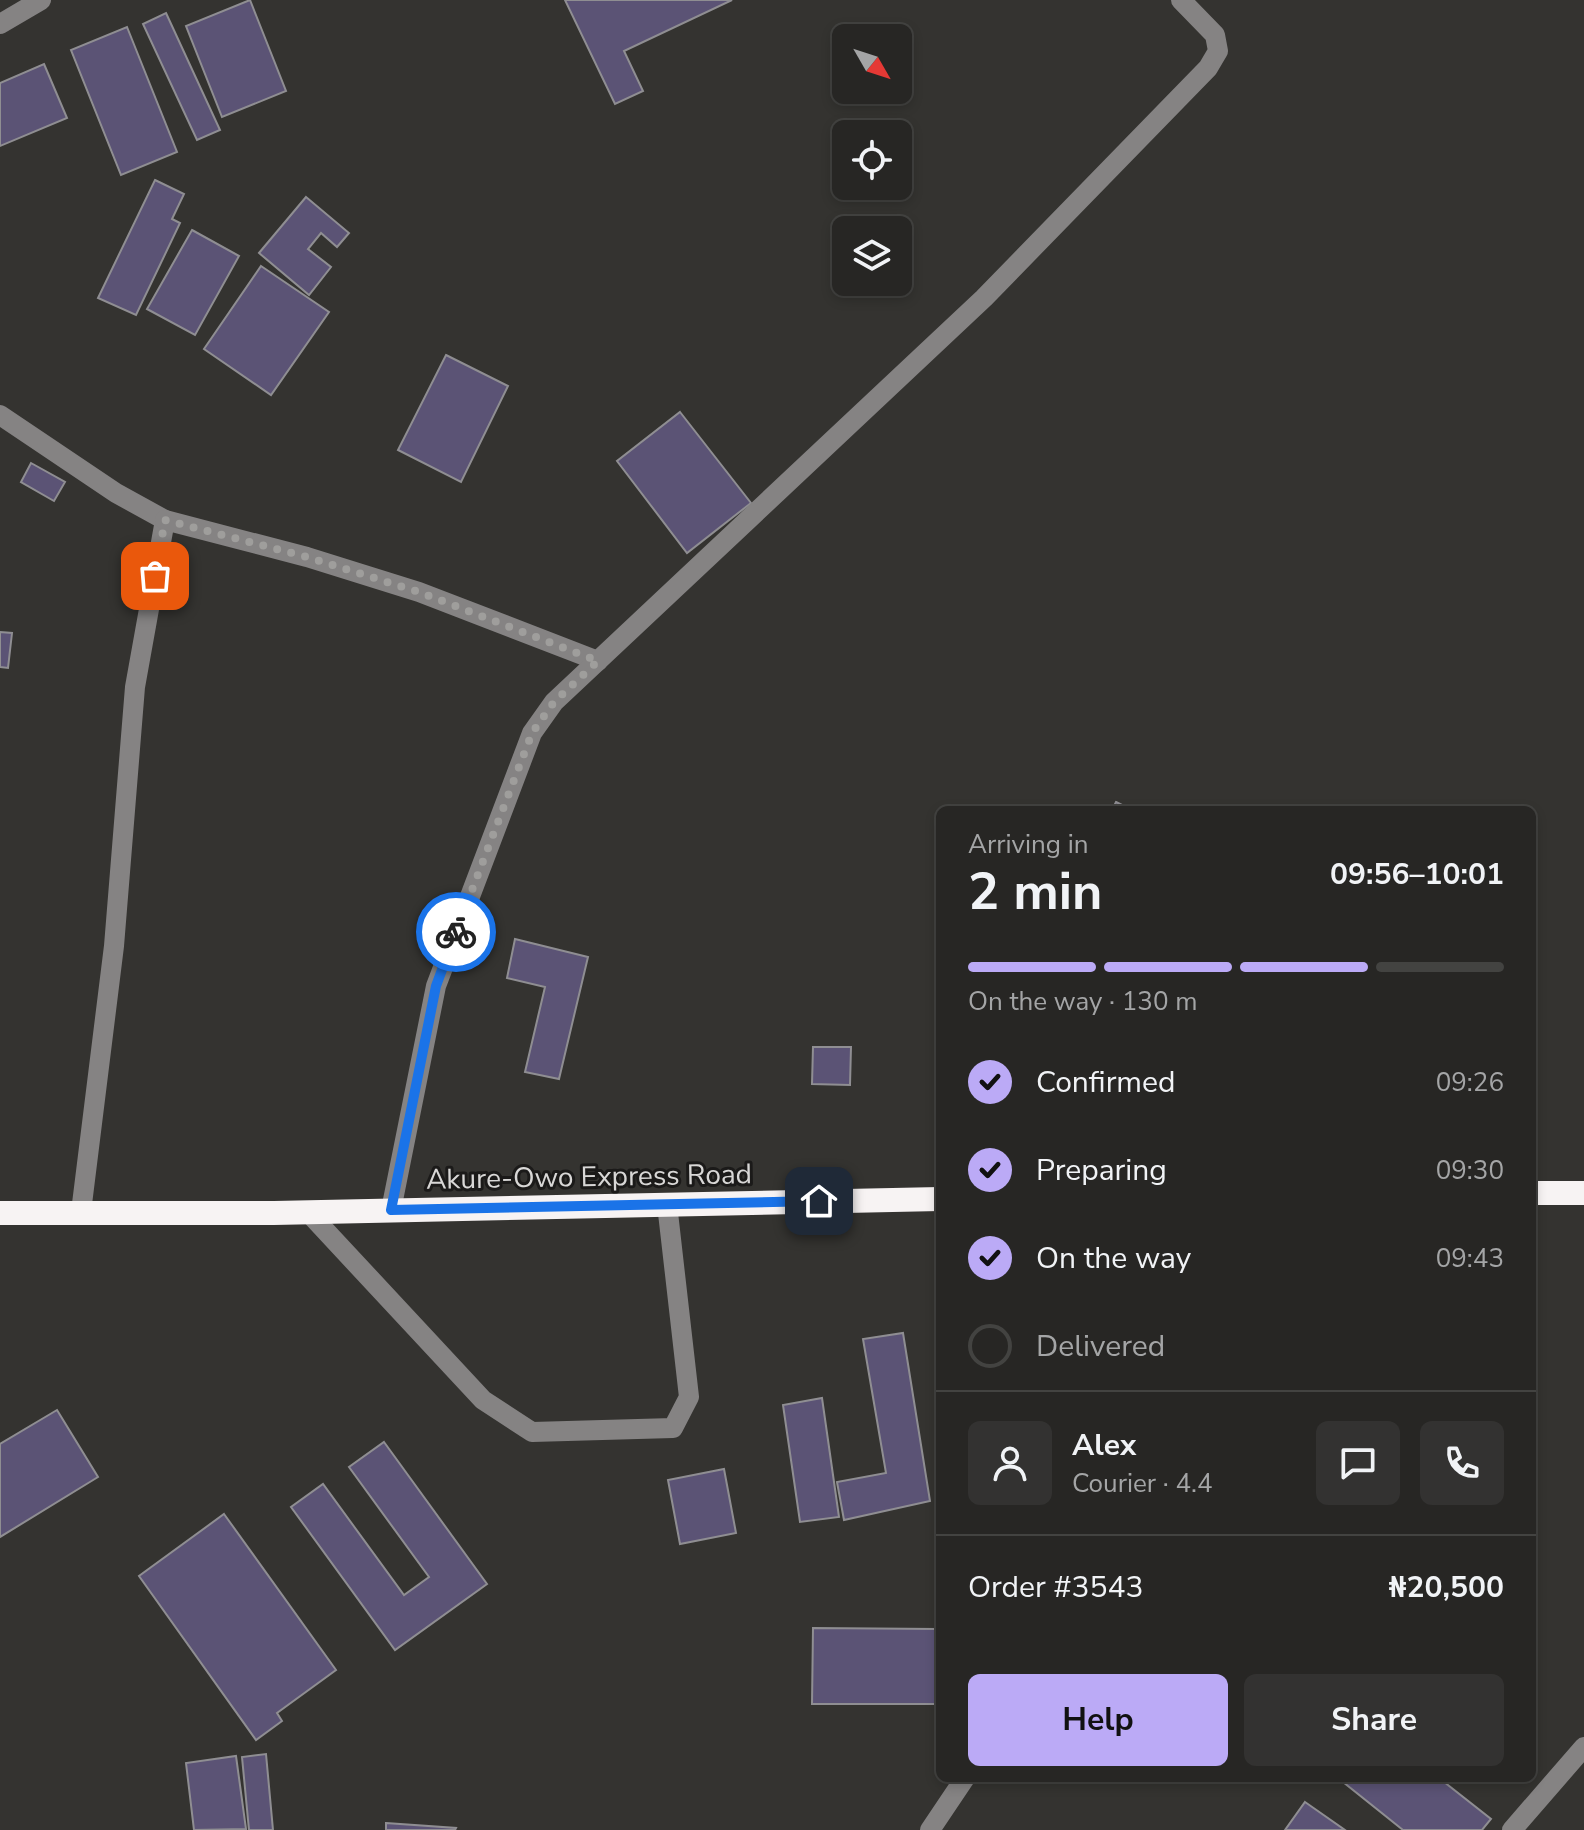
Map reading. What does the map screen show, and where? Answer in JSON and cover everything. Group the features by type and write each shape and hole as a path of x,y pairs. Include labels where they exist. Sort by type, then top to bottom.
{"highway":[{"path":"1536,1193 1584,1193"},
{"name":"Akure-Owo Express Road","path":"0,1213 308,1212 936,1199"}],"street":[{"path":"0,24 41,0"},
{"path":"391,1210 436,986 516,768 532,733 554,702 984,298 1208,68 1218,51 1215,35 1181,0"},
{"path":"0,415 116,493 165,520 307,557 419,592 598,661"},
{"path":"81,1212 114,946 135,687 165,520"},
{"path":"308,1212 483,1400 532,1432 673,1428 689,1397 667,1204"},
{"path":"1512,1830 1584,1747"},
{"path":"930,1830 962,1782"}],"building":[{"path":"250,0 286,91 222,117 186,26"},
{"path":"565,0 732,0 624,51 643,91 615,104"},
{"path":"166,13 220,130 197,140 143,24"},
{"path":"127,27 177,152 121,175 71,50"},
{"path":"44,64 67,118 0,146 0,83"},
{"path":"155,180 184,194 172,219 180,223 136,315 98,298"},
{"path":"306,197 349,233 337,247 321,233 308,249 331,267 309,295 259,253"},
{"path":"192,230 239,256 195,335 147,309"},
{"path":"261,266 329,312 271,395 204,349"},
{"path":"446,355 508,386 461,482 398,450"},
{"path":"680,412 751,503 687,553 617,461"},
{"path":"31,463 65,482 54,501 21,482"},
{"path":"0,632 12,633 8,668 0,667"},
{"path":"515,939 588,957 559,1079 525,1072 545,987 507,978"},
{"path":"813,1047 851,1047 850,1085 812,1084"},
{"path":"903,1333 930,1501 844,1520 837,1482 886,1473 863,1339"},
{"path":"822,1398 839,1517 800,1522 783,1405"},
{"path":"57,1410 98,1477 0,1537 0,1444"},
{"path":"384,1442 487,1584 395,1650 291,1507 323,1484 404,1595 429,1577 349,1467"},
{"path":"724,1469 736,1533 680,1544 668,1480"},
{"path":"224,1514 336,1670 277,1713 282,1721 256,1740 139,1576"},
{"path":"813,1628 936,1629 936,1704 812,1704"},
{"path":"266,1754 273,1830 249,1830 242,1757"},
{"path":"236,1756 246,1829 194,1830 186,1763"},
{"path":"1343,1782 1444,1782 1491,1819 1482,1830 1403,1830"},
{"path":"1305,1802 1345,1830 1285,1830"},
{"path":"386,1823 456,1828 386,1830"}],"way so far":[{"path":"155,576 165,520 307,557 419,592 598,661 554,702 532,733 516,768 456,932"}],"route":[{"path":"456,932 436,986 391,1210 819,1201"}]}
